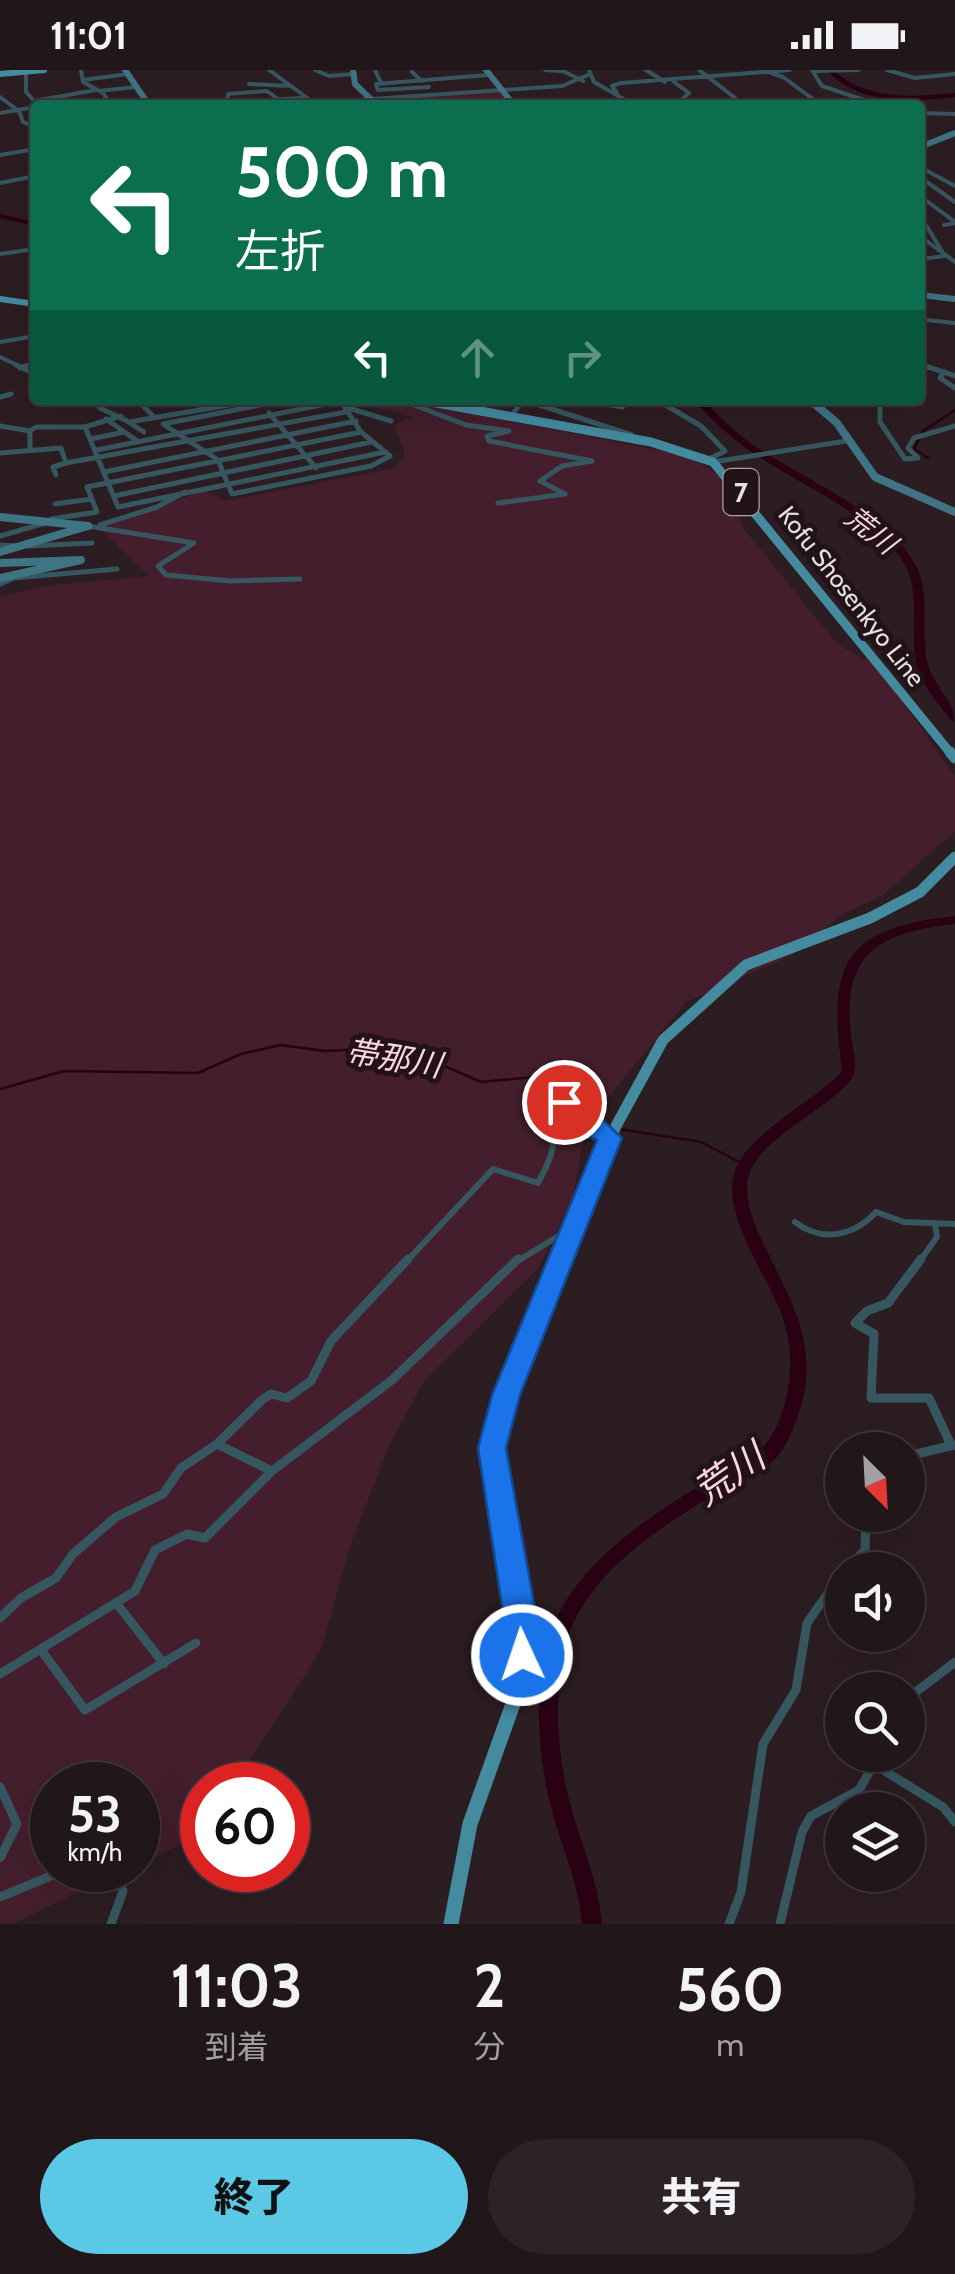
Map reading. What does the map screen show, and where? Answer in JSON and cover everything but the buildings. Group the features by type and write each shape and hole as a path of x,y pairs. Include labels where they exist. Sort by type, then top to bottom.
{"main road":[{"path":"0,74 44,70"},
{"path":"0,299 30,303"},
{"name":"7","path":"445,405 630,438 714,460"},
{"name":"Kofu Shosenkyo Line","path":"714,460 955,758"},
{"path":"450,1924 470,1824 518,1690 522,1655 522,1620 492,1448 506,1395 613,1132 663,1040 746,965 870,918 920,892 955,857"}],"street":[{"path":"80,70 83,80 106,100"},
{"path":"269,70 307,100"},
{"path":"315,70 329,76 354,72 355,84 371,100"},
{"path":"375,70 381,83"},
{"path":"545,70 562,70 583,81"},
{"path":"646,70 666,83"},
{"path":"699,70 736,99"},
{"path":"762,70 808,100"},
{"path":"618,94 612,85 790,70"},
{"path":"813,71 858,70"},
{"path":"888,70 916,78 955,72"},
{"path":"813,71 822,86 864,100"},
{"path":"26,72 26,92 32,100"},
{"path":"83,80 126,72 145,100"},
{"path":"412,72 431,90"},
{"path":"398,92 378,90 376,84 487,72 511,100"},
{"path":"583,81 588,73 627,100"},
{"path":"400,75 403,82"},
{"path":"344,100 398,92 506,90 583,81"},
{"path":"673,82 689,93 681,100"},
{"path":"249,84 292,86"},
{"path":"54,100 136,87"},
{"path":"227,100 228,94 267,92 279,100 303,98"},
{"path":"0,97 30,125"},
{"path":"730,100 736,99"},
{"path":"0,113 30,106"},
{"path":"925,112 955,114"},
{"path":"925,145 955,133"},
{"path":"18,144 21,150"},
{"path":"0,155 30,149"},
{"path":"925,170 955,186"},
{"path":"0,183 30,177"},
{"path":"925,181 955,202"},
{"path":"925,197 945,195"},
{"path":"925,200 955,223"},
{"path":"925,223 945,254"},
{"path":"944,225 955,223"},
{"path":"925,240 955,262"},
{"path":"0,254 30,250"},
{"path":"925,258 945,254"},
{"path":"925,296 955,299"},
{"path":"926,320 955,324"},
{"path":"0,342 30,337"},
{"path":"0,357 30,372"},
{"path":"20,368 30,364"},
{"path":"925,366 955,376"},
{"path":"944,372 940,378 955,388"},
{"path":"0,397 11,394"},
{"path":"100,405 144,432"},
{"path":"142,405 153,416"},
{"path":"178,405 183,410"},
{"path":"129,422 201,405"},
{"path":"247,405 163,424 218,460 232,494 378,464 390,456 360,432 343,405"},
{"path":"263,405 322,476"},
{"path":"56,475 53,467 66,463 100,460 279,424 343,405"},
{"path":"96,450 271,415 343,405 391,422"},
{"path":"414,405 466,425 509,431 487,436 489,441 592,461 562,466 540,481 565,490 565,494 498,503"},
{"path":"510,418 520,405"},
{"path":"539,405 632,435 630,438"},
{"path":"666,405 700,426 725,451 714,460"},
{"path":"816,405 832,417 875,477 955,512"},
{"path":"880,405 883,430 905,459 918,458 908,448 914,438 955,426"},
{"path":"0,426 30,431 85,427 120,416"},
{"path":"106,419 137,440"},
{"path":"104,472 356,421"},
{"path":"85,427 118,507 224,482 385,452"},
{"path":"30,431 30,449"},
{"path":"91,439 126,432"},
{"path":"0,536 46,521 97,512 87,486 360,432"},
{"path":"714,460 846,441"},
{"path":"114,496 372,442"},
{"path":"0,453 61,448 66,463"},
{"path":"22,546 143,512 179,498 187,490"},
{"path":"55,504 92,499"},
{"path":"3,519 88,526 194,543 192,548 158,566 158,572 166,574 230,581 300,579"},
{"path":"0,549 92,544"},
{"path":"0,563 81,559 5,579"},
{"path":"5,579 118,570"},
{"path":"544,1068 576,1122 613,1132"},
{"path":"0,1618 21,1598 56,1578 73,1554 116,1517 163,1494 182,1468 216,1444 246,1410 271,1394 287,1398 311,1380 331,1341 493,1169 538,1183 552,1156 556,1133 537,1094 552,1082"},
{"path":"795,1222 806,1232 842,1235 862,1226 876,1212 904,1222 955,1224"},
{"path":"925,1452 953,1445 929,1398 871,1398 877,1374 870,1356 874,1334 854,1323 867,1311 888,1302 937,1237 936,1224"},
{"path":"0,1674 135,1591 155,1550 187,1534 204,1538 272,1470 392,1380 527,1250 570,1230"},
{"path":"216,1444 272,1470"},
{"path":"729,1924 741,1892 763,1744 796,1690 808,1623 825,1599"},
{"path":"117,1604 164,1664"},
{"path":"42,1650 85,1710 196,1643"},
{"path":"925,1685 955,1662"},
{"path":"780,1924 802,1832 811,1816 859,1790 870,1772"},
{"path":"894,1772 943,1807 955,1822"},
{"path":"0,1787 17,1824 0,1858"},
{"path":"0,1897 30,1884"},
{"path":"111,1924 124,1892"}],"shaded area":[{"path":"500,92 506,100 374,100"},
{"path":"365,405 424,405 670,452 698,462 719,476 733,496 741,525 837,644 878,667 955,776 955,831 882,896 843,914 791,956 686,1002 586,1125 573,1196 539,1268 424,1381 389,1446 350,1546 321,1650 249,1762 180,1762 180,1845 160,1855 160,1762 30,1762 30,1892 80,1892 12,1924 0,1924 0,596 53,585 149,576 100,529 205,490 224,501 395,468 405,454 394,425 412,417"}],"waterway":[{"path":"829,70 854,89 870,94 904,98 955,95"},
{"name":"荒川","path":"0,216 30,223"},
{"name":"荒川","path":"704,405 745,443 856,512 904,555 917,582 925,674 955,718"},
{"path":"928,458 914,449 923,431 955,410"},
{"name":"荒川","path":"592,1924 588,1894 561,1808 551,1752 550,1675 560,1628 574,1601 616,1555 695,1498 760,1461 777,1443 796,1389 797,1344 786,1305 747,1222 739,1182 744,1166 765,1142 846,1076 849,1069 843,1006 856,960 870,944 891,932 955,920"},
{"name":"帯那川","path":"0,1089 64,1071 198,1073 241,1054 280,1045 325,1051 368,1049 433,1061 481,1082 543,1076 570,1084 593,1081 585,1098 593,1113 611,1126"},
{"name":"帯那川","path":"619,1129 701,1142 745,1165"}],"route":[{"path":"522,1655 522,1620 492,1448 506,1395 610,1138 593,1124 576,1122 564,1102"}]}
